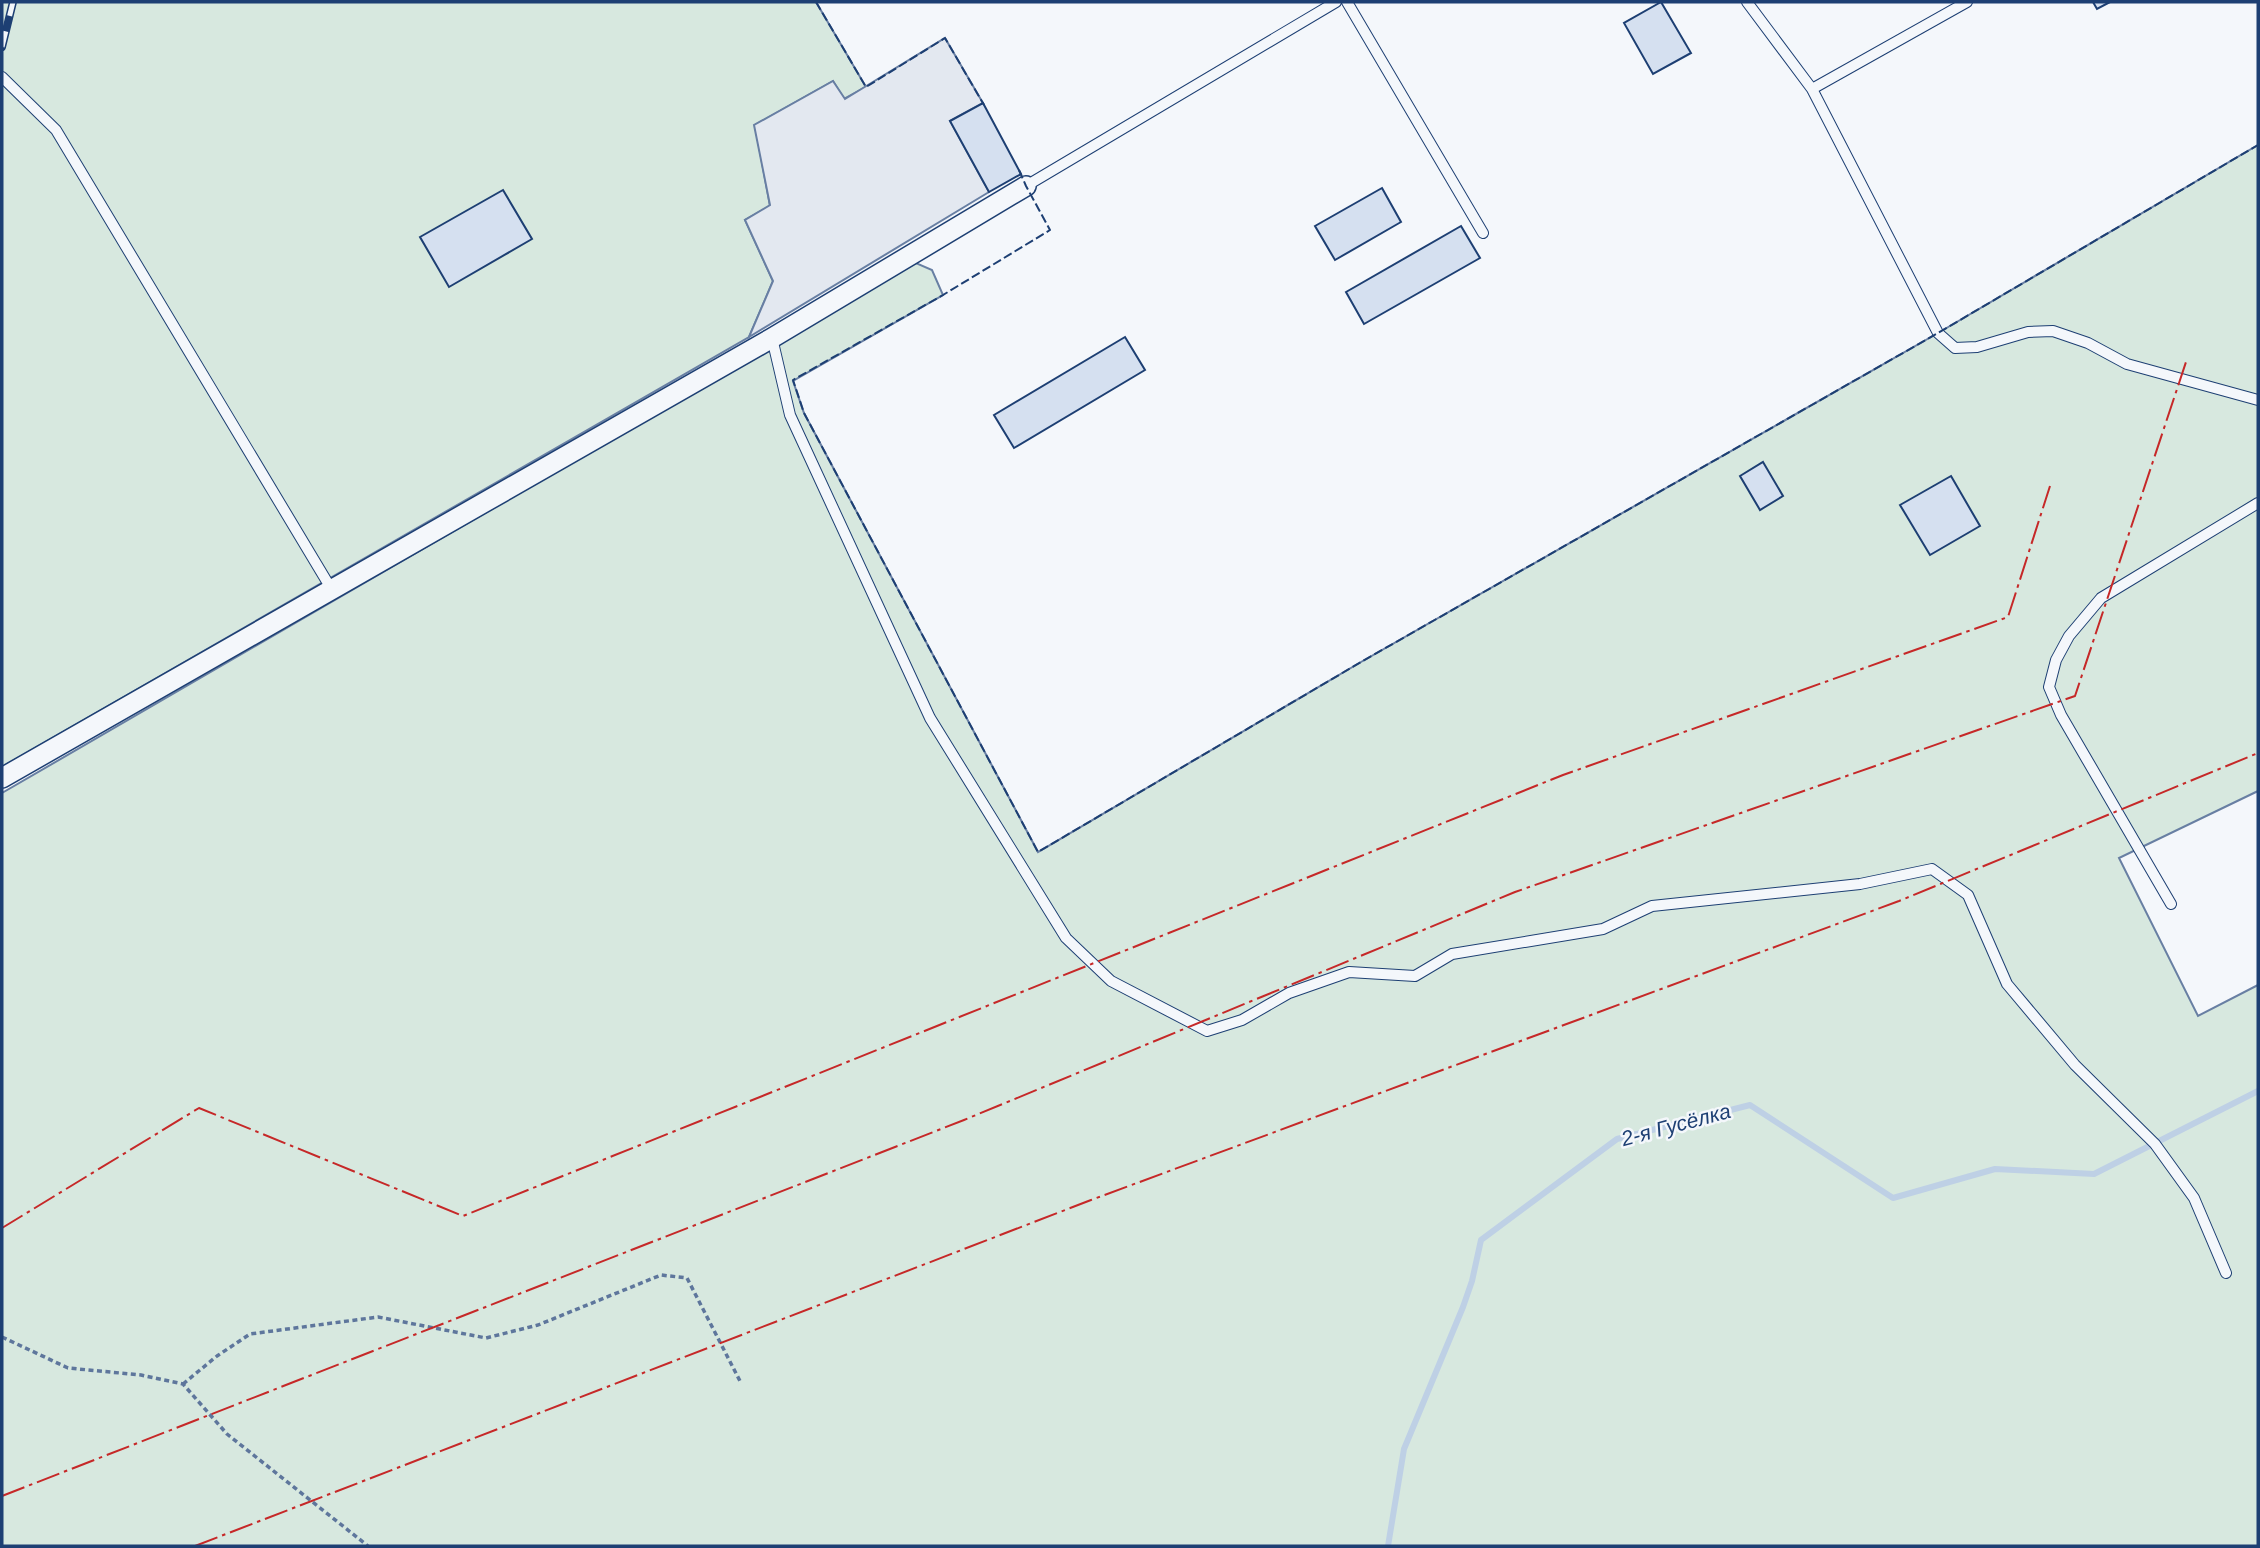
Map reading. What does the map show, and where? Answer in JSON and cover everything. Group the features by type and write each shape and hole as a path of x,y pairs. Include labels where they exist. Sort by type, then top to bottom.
{"street":[{"path":"2,778 772,338 1026,186"}],"lane":[{"path":"1026,186 1336,2"},
{"path":"1347,2 1482,233"},
{"path":"1746,2 1812,89 1938,334 1955,348 1977,347 2028,332 2053,331 2088,343 2127,364 2258,400"},
{"path":"1812,89 1967,2"},
{"path":"2,77 56,130 332,590"},
{"path":"772,338 790,415 930,718 1066,938 1111,981 1207,1031 1242,1020 1289,993 1349,972 1415,976 1452,954 1603,929 1652,906 1860,884 1932,869 1968,895 2007,984 2076,1065 2155,1143 2194,1198 2227,1273"},
{"path":"2171,904 2074,739 2049,687 2056,660 2069,636 2101,598 2258,503"}],"path":[{"path":"183,1384 217,1356 250,1334 378,1317 486,1338 538,1325 661,1275 687,1278 741,1383"},
{"path":"3,1340 68,1368 141,1375 183,1384 226,1434 368,1546"}],"shaded area":[{"path":"2,2 816,2 866,87 844,99 833,81 755,125 770,206 745,220 773,281 749,337 2,767"},
{"path":"945,38 983,103 950,121 989,192 749,337 773,281 745,220 770,205 754,125 833,81 845,99"},
{"path":"2258,145 2258,791 2119,858 2198,1016 2258,985 2258,1546 2,1546 2,793 916,263 932,270 943,295 793,381 804,413 1038,852 1361,662 1938,333"}],"building":[{"path":"1661,2 1691,53 1653,74 1624,23"},
{"path":"2093,2 2110,2 2097,9"},
{"path":"983,103 1021,174 989,192 950,121"},
{"path":"1382,188 1401,222 1335,260 1315,226"},
{"path":"503,190 532,239 449,287 420,237"},
{"path":"1461,226 1480,258 1364,324 1346,292"},
{"path":"1125,337 1145,370 1014,448 994,415"},
{"path":"1763,462 1783,496 1760,510 1740,476"},
{"path":"1951,476 1980,526 1930,555 1900,505"}],"waterway":[{"name":"2-я Гусёлка","path":"1388,1546 1404,1449 1463,1307 1481,1240 1617,1139 1750,1105 1893,1198 1995,1169 2094,1174 2258,1091"}],"railway":[{"path":"2,47 13,2"}],"fence":[{"path":"816,2 866,87 945,38 984,105"},
{"path":"1019,170 1050,230 943,295 793,380 804,413 1038,852 1361,662 1938,333 2258,145"}],"power":[{"path":"2,1496 964,1120 1515,892 2075,696 2187,359"},
{"path":"2,1228 199,1108 463,1216 1563,775 2008,617 2050,486"},
{"path":"195,1546 1091,1200 1899,901 2258,753"}]}
